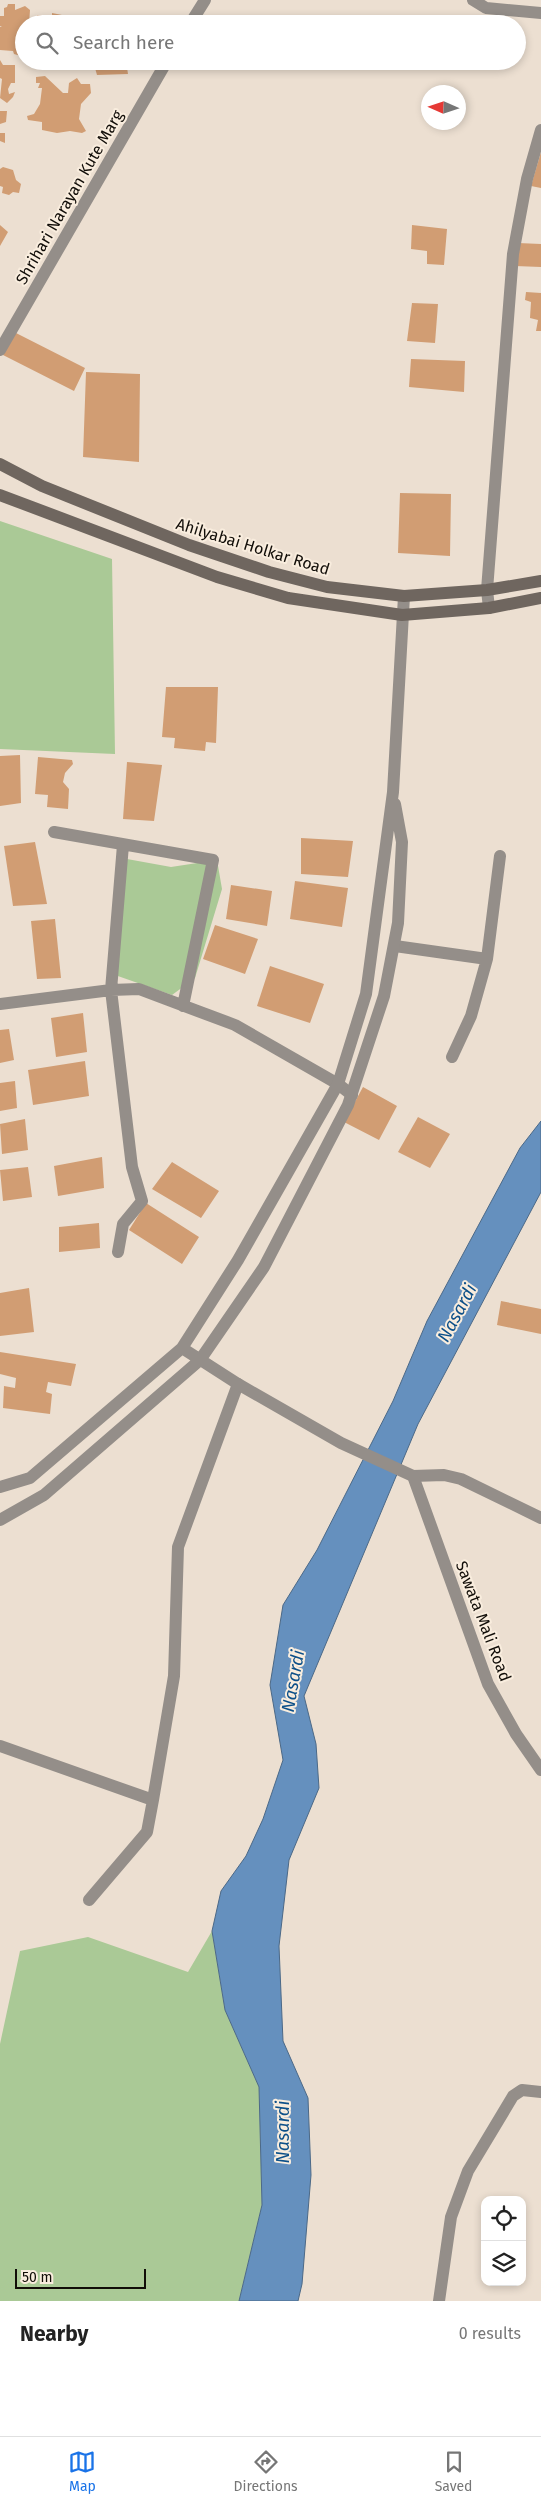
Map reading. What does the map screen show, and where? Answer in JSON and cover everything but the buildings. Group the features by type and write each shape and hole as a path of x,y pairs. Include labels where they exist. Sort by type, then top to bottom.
{"main road":[{"name":"Ahilyabai Holkar Road","path":"0,464 52,490 189,545 251,566 327,587 404,596 487,590 541,581"},
{"path":"0,495 217,577 288,598 402,615 489,608 541,598"}],"street":[{"path":"196,15 205,0"},
{"path":"473,0 486,8 541,13"},
{"name":"Shrihari Narayan Kute Marg","path":"0,350 162,70"},
{"path":"489,608 487,590 513,254 527,179 541,130"},
{"path":"0,1487 30,1478 182,1348 238,1260 338,1084 366,994 393,792 404,596"},
{"path":"0,1520 44,1495 200,1360 264,1267 352,1094 384,996 395,946 402,842 393,792"},
{"path":"54,832 213,860 183,1006"},
{"path":"118,1252 123,1224 142,1201 132,1167 111,990 123,845"},
{"path":"452,1056 471,1016 487,960 500,856"},
{"path":"395,946 487,960"},
{"path":"0,1004 111,990 139,989 235,1025 338,1084 352,1094"},
{"path":"182,1348 238,1384 341,1443 413,1476 444,1475 461,1480 541,1518"},
{"path":"88,1900 147,1832 174,1676 178,1547 238,1384"},
{"name":"Sawata Mali Road","path":"413,1476 488,1684 516,1734 541,1770"},
{"path":"0,1746 153,1800"},
{"path":"439,2301 449,2224 468,2171 513,2096 522,2090 541,2092"}],"green space":[{"path":"0,521 112,559 115,754 0,749"},
{"path":"127,859 171,867 217,860 222,889 195,978 172,995 115,975"},
{"path":"212,1931 225,2010 259,2087 262,2205 239,2301 0,2301 0,2044 20,1951 88,1937 188,1972"}],"water":[{"name":"Nasardi","path":"541,1121 541,1192 418,1424 304,1696 316,1744 319,1788 289,1860 279,1946 283,2041 308,2098 311,2175 302,2284 298,2301 239,2301 262,2205 259,2087 225,2010 212,1931 221,1891 246,1856 263,1819 283,1760 270,1685 283,1605 317,1550 393,1401 427,1321 520,1148"}]}
